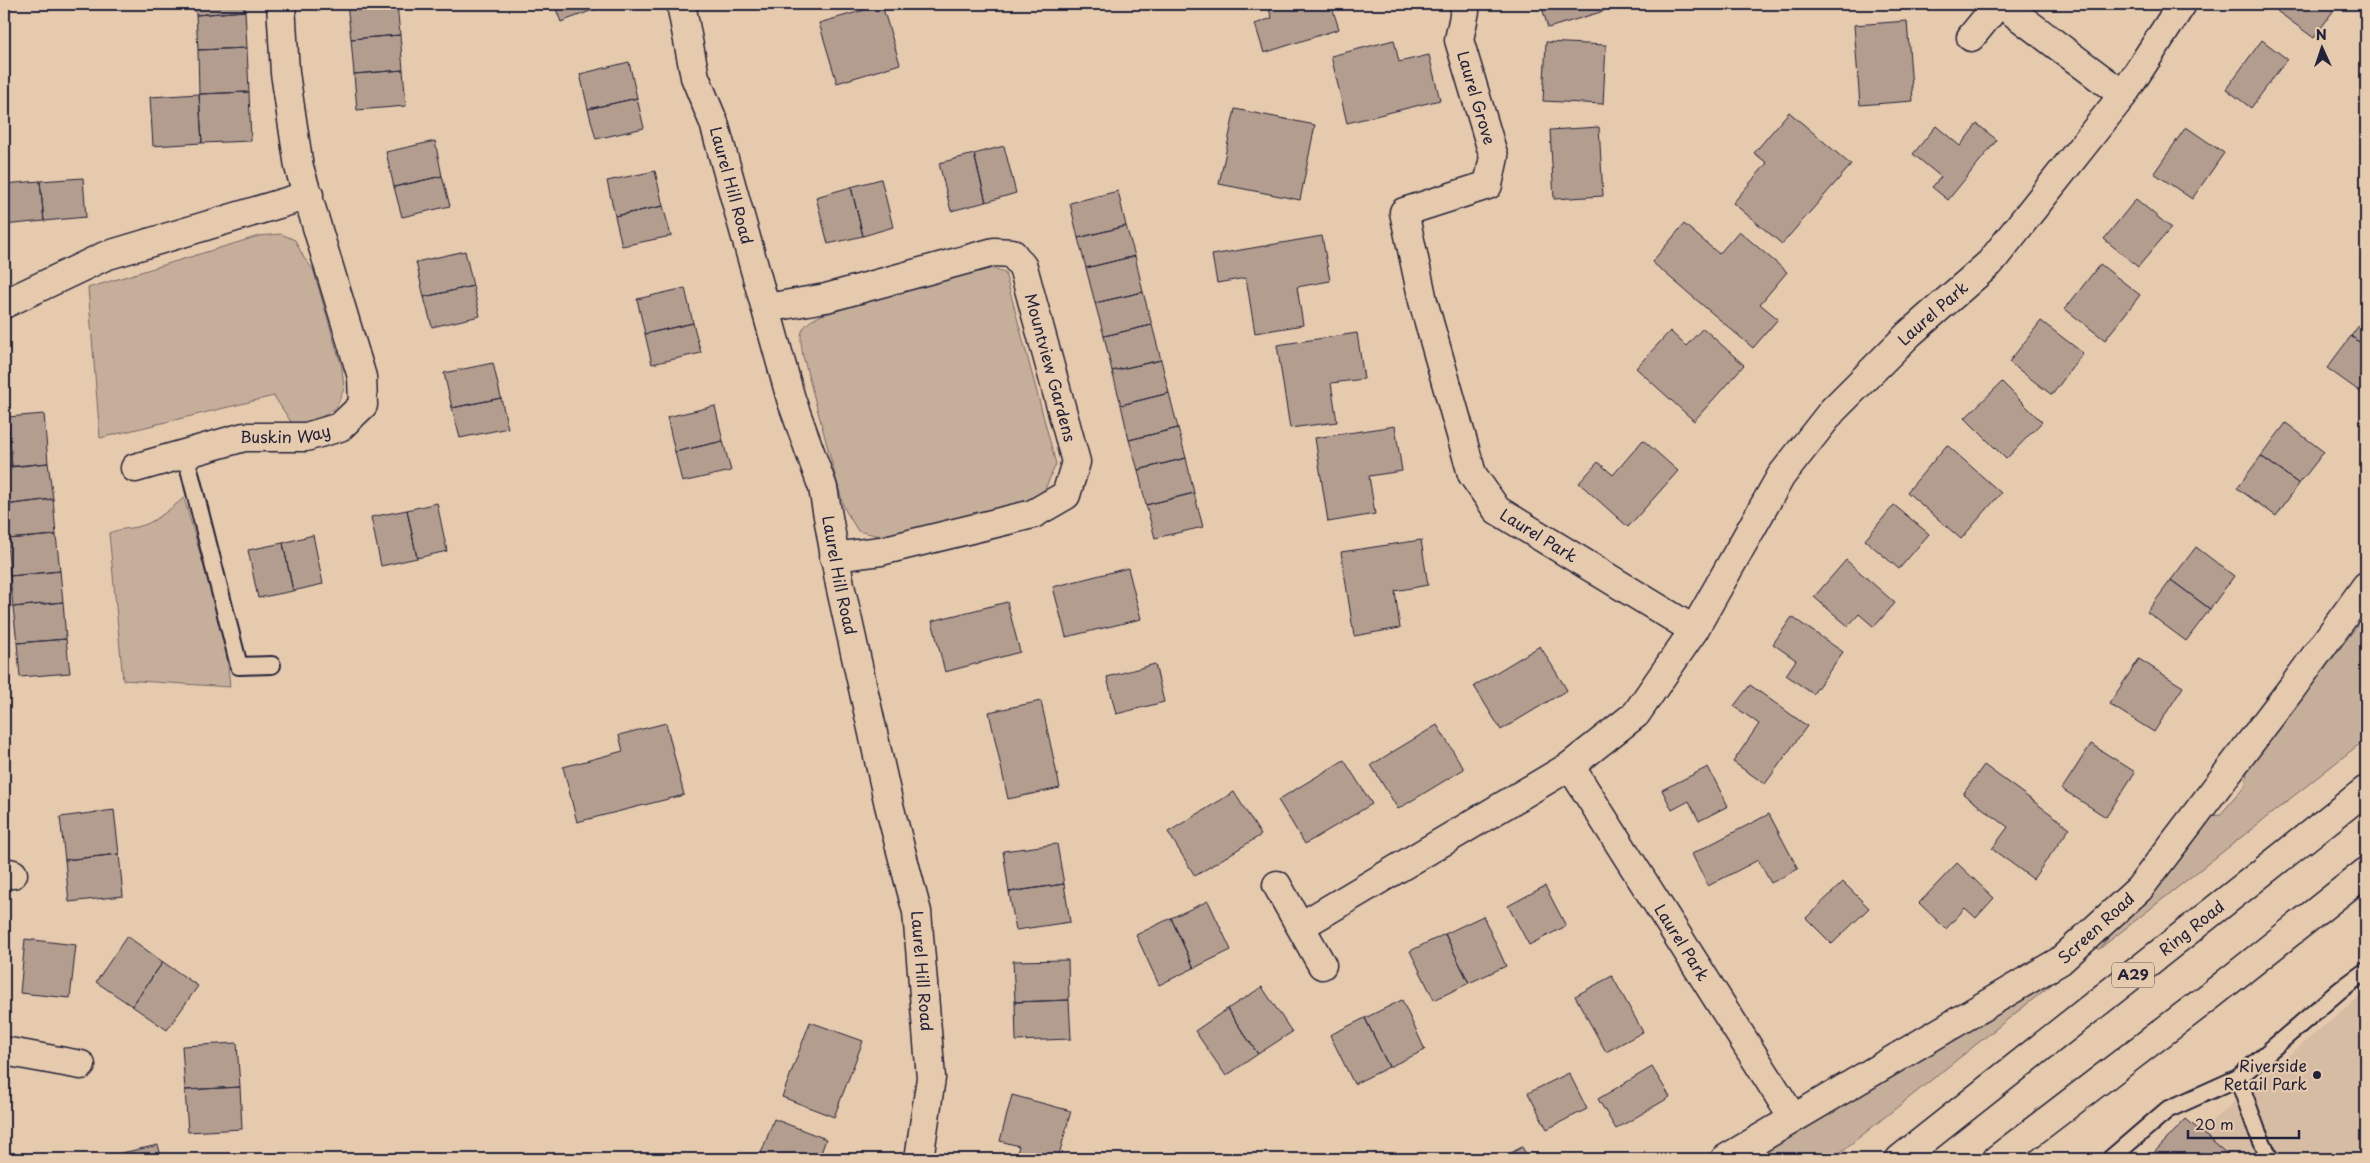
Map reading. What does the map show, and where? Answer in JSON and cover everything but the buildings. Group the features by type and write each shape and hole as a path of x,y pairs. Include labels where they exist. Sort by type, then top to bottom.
{"main road":[{"name":"Buskin Way","path":"135,468 244,437 306,436 340,427 363,405 362,377 309,195 299,167 285,73 281,4"},
{"name":"Laurel Hill Road","path":"681,4 695,77 714,123 791,399 823,488 834,557 889,805 917,912 931,1078 919,1159"},
{"path":"1971,37 1998,4"},
{"path":"2002,4 2123,94"},
{"name":"Laurel Park","path":"1301,926 1570,766 1636,714 1694,630 1781,476 1833,410 1909,334 1990,263 2123,94 2182,4"},
{"name":"Laurel Grove","path":"1423,301 1404,212 1488,186 1494,157 1460,40 1465,11"},
{"path":"4,304 105,256 309,195"},
{"name":"Mountview Gardens","path":"766,308 826,298 994,252 1012,253 1022,267 1076,462 1066,495 1033,514 881,551 834,557"},
{"name":"Laurel Park","path":"1423,301 1472,474 1497,510 1694,630"},
{"name":"Screen Road","path":"1725,1159 2060,961 2139,889 2292,688 2366,586"},
{"name":"Laurel Park","path":"1570,766 1793,1118"},
{"name":"Ring Road","path":"1900,1159 2366,790"},
{"path":"1997,1159 2218,990 2366,872"},
{"path":"1277,886 1322,965"},
{"path":"4,1051 81,1065"}],"lane":[{"path":"185,453 239,666 272,665"},
{"path":"2110,1159 2167,1110 2238,1078 2340,990 2366,971"},
{"path":"2238,1078 2256,1131 2270,1159"}],"shaded area":[{"path":"281,234 295,240 304,258 313,269 342,368 344,389 336,408 320,418 293,425 274,396 100,438 88,288 259,236"},
{"path":"984,266 1005,273 1056,464 1045,489 1032,501 884,537 858,531 844,508 803,356 802,331 809,322 822,315"},
{"path":"184,498 226,643 230,687 123,680 109,533 149,523"},
{"path":"2366,614 2366,739 2098,950 2210,816 2220,815 2245,786 2247,772"},
{"path":"2056,981 1832,1159 1749,1159"},
{"name":"Riverside Retail Park","path":"2366,990 2366,1159 2167,1159"}],"place":[{"name":"Riverside Retail Park","path":"2317,1075"}]}
